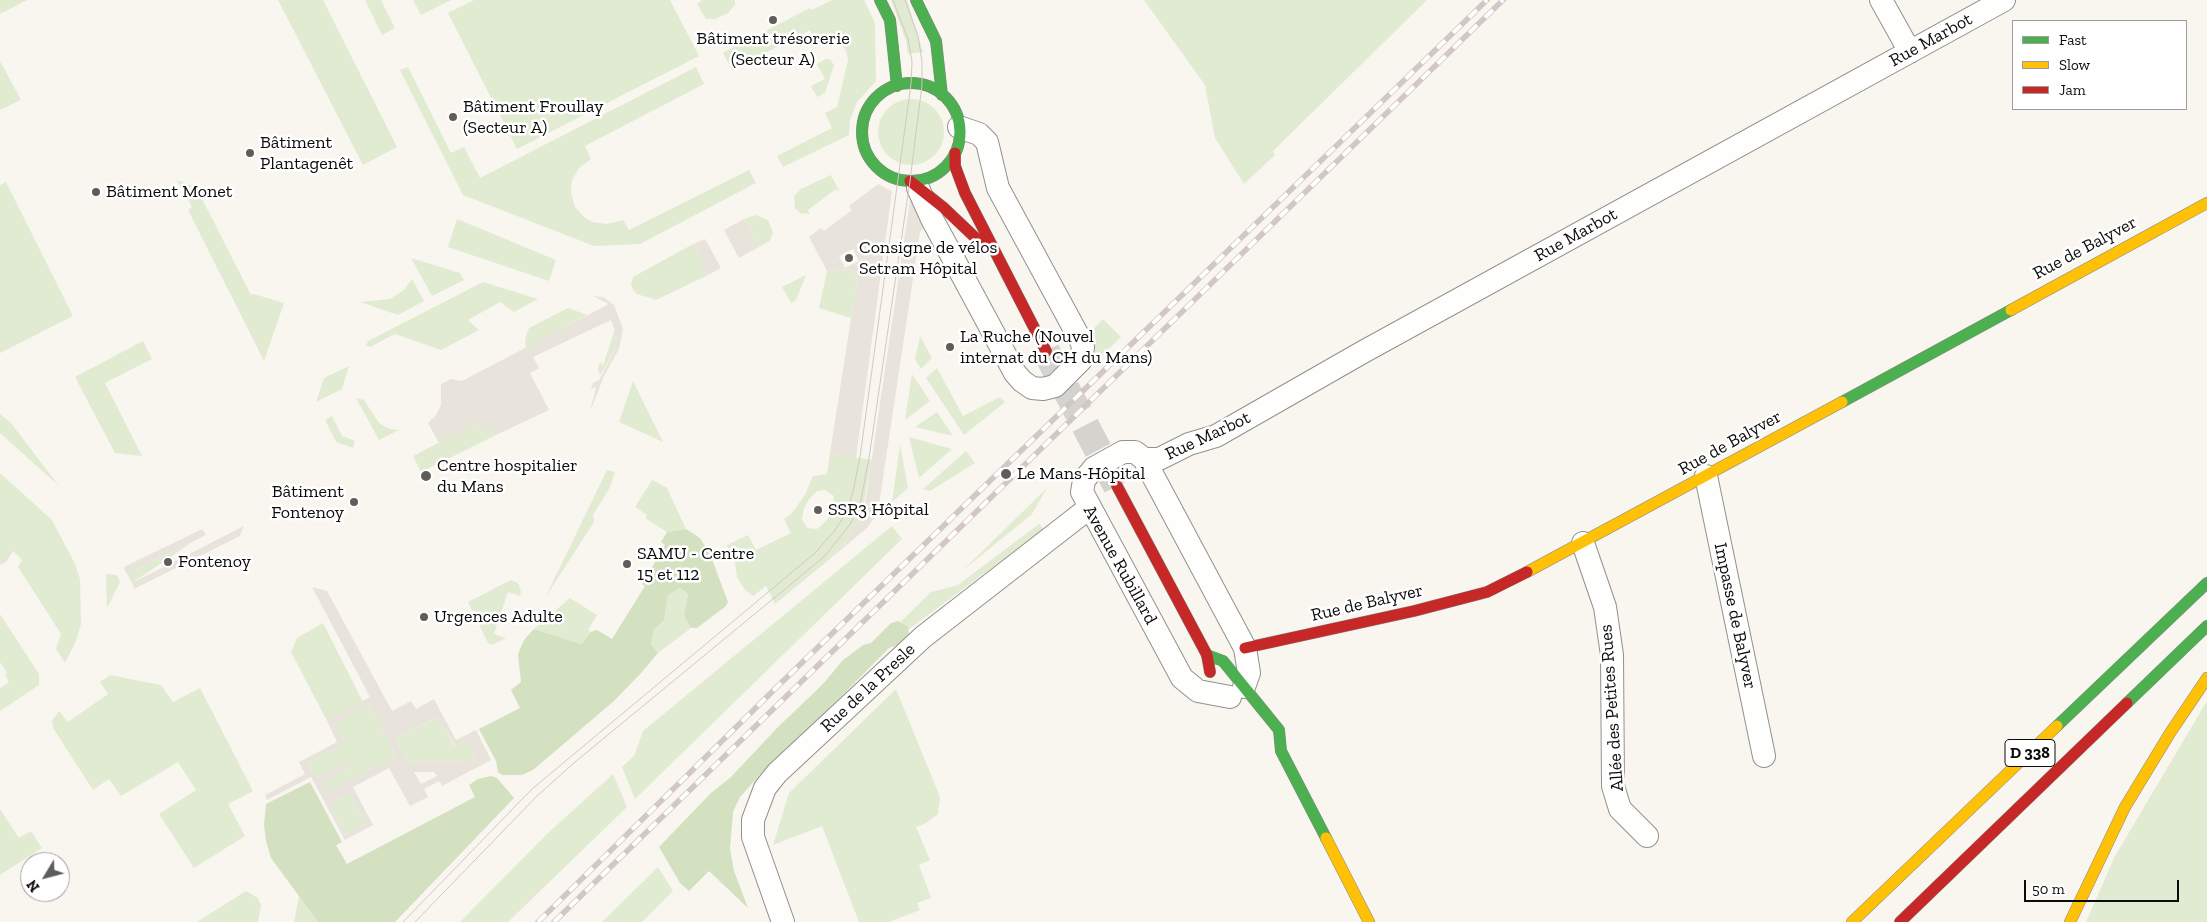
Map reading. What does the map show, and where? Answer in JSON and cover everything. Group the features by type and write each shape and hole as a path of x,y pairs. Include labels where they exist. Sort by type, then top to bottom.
{"main road":[{"path":"880,0 890,20 897,86"},
{"path":"916,0 936,41 942,95"},
{"path":"1002,269 975,236 914,184 894,178 882,171 871,160 862,138 863,123 868,109 878,97 897,86 922,85 942,95 954,109 959,126 955,166 965,193 1002,269 1046,350"},
{"path":"914,184 940,172 955,153"},
{"name":"Rue de Balyver","path":"1245,648 1414,611 1487,592 1583,543 2207,203"},
{"name":"Avenue Rubillard","path":"1117,486 1207,655 1209,670 1236,696 1279,730 1280,751 1370,922"},
{"name":"D 338","path":"1852,922 2207,583"},
{"name":"D 338","path":"1900,922 2207,626"},
{"name":"Avenue Rubillard","path":"1207,655 1223,661 1236,696"},
{"path":"2070,922 2125,807 2170,733 2207,678"},
{"path":"1266,745 1280,751"}],"street":[{"path":"1881,0 1910,52"},
{"name":"Rue Marbot","path":"1144,459 1159,459 1189,444 1216,436 1363,352 2004,0"},
{"path":"914,184 1015,373 1032,388 1043,389 1055,386 1081,360 1083,348 1081,341 998,188 986,142 979,134 959,126"},
{"name":"Avenue Rubillard","path":"1144,459 1135,452 1123,452 1094,468 1084,480 1082,492 1182,678 1198,691 1236,696"},
{"path":"1144,459 1245,648 1249,674 1236,696"},
{"name":"Impasse de Balyver","path":"1706,476 1764,756"},
{"name":"Rue de la Presle","path":"783,922 753,837 753,820 765,788 777,773 923,636 1089,508"},
{"name":"Allée des Petites Rues","path":"1583,543 1605,607 1612,655 1613,786 1620,809 1647,836"}],"green space":[{"path":"0,0 27,0 0,14"},
{"path":"278,0 323,0 397,147 363,165"},
{"path":"365,0 381,0 395,28 382,35"},
{"path":"413,0 451,0 421,15"},
{"path":"474,0 670,0 699,56 517,149 448,13"},
{"path":"702,0 735,0 735,5 728,13 715,19 706,19 697,4"},
{"path":"832,0 864,0 875,23 876,81 857,102 850,120 849,135 783,167 777,156 832,128 825,113 837,107 848,60 846,50 839,43 830,40 823,39 816,42 810,30 732,70 723,53 810,8 812,10"},
{"path":"891,0 907,0 923,52 908,54 906,41"},
{"path":"1144,0 1427,0 1273,151 1275,155 1244,184 1215,138 1205,85"},
{"path":"830,59 834,65 825,93 817,97 811,86 825,79 817,64"},
{"path":"0,61 21,100 0,110"},
{"path":"408,67 451,153 464,147 480,178 696,67 704,84 585,146 591,159 579,168 572,180 571,193 575,207 585,218 593,222 607,224 623,220 629,230 749,170 756,183 640,244 594,246 463,195 400,70"},
{"path":"911,99 924,102 934,109 941,119 944,132 941,145 934,155 924,162 911,165 898,162 888,155 881,145 878,132 881,119 888,109 898,102"},
{"path":"831,175 840,192 836,189 808,210 810,214 800,213 795,208 794,196 801,189"},
{"path":"177,180 196,187 251,295 254,294 284,303 264,361 188,210 192,207"},
{"path":"6,182 73,316 0,353 0,185"},
{"path":"756,215 768,220 773,232 770,241 759,247 744,219"},
{"path":"457,219 556,260 549,281 448,247"},
{"path":"693,244 708,275 656,300 637,294 634,291 631,285 633,277"},
{"path":"411,258 460,273 464,280 432,296"},
{"path":"851,269 855,271 857,280 851,318 819,308 827,271"},
{"path":"806,275 796,300 791,303 782,287"},
{"path":"412,279 424,301 398,315 360,302 390,299 404,290"},
{"path":"483,282 538,299 514,312 500,302 468,320 479,330 441,350 395,334 370,347 366,346 368,341"},
{"path":"568,308 587,315 526,348 525,340 529,328"},
{"path":"1103,319 1121,337 1090,367 1094,354 1089,334"},
{"path":"615,329 617,337 615,350 600,375 598,369 600,362 603,366"},
{"path":"920,336 932,358 921,369 915,359"},
{"path":"143,341 152,359 105,383 142,456 115,453 75,377"},
{"path":"349,366 342,389 316,402 324,378"},
{"path":"937,368 963,416 1000,397 1005,402 964,435 926,378"},
{"path":"912,374 930,401 905,420"},
{"path":"633,381 663,442 619,422"},
{"path":"356,398 364,400 379,423 390,429 399,430 379,440"},
{"path":"937,412 953,436 915,427"},
{"path":"0,414 11,423 59,486 0,433"},
{"path":"332,416 342,436 355,441 353,448 336,442 325,420"},
{"path":"475,424 491,430 494,436 421,472 413,456"},
{"path":"909,437 952,449 919,478"},
{"path":"900,445 908,488 892,502"},
{"path":"966,451 975,463 930,491 923,489"},
{"path":"830,453 872,460 862,513 846,542 825,563 775,604 766,586 753,596 745,590 737,577 735,562 727,545 748,535 756,550 791,533 784,519 792,513 805,495 813,476 827,474","holes":["825,490 834,496 832,511 827,520 817,529 807,528 802,519 804,508 810,498 817,491"]},
{"path":"607,470 615,472 610,487 593,515 594,522 545,598"},
{"path":"0,473 52,520 75,564 80,579 81,624 76,641 65,663 56,649 61,634 18,567 22,560 13,551 6,562 0,565"},
{"path":"652,480 667,488 686,529 667,532 645,518 647,515 635,507"},
{"path":"1047,488 1032,514 962,571"},
{"path":"1039,524 1044,529 847,675 931,592 958,585"},
{"path":"892,526 902,539 635,799 622,767 634,756 643,731"},
{"path":"686,529 700,538 710,554 728,602 726,606 697,628 691,628 684,616 688,594 680,588 668,595 664,620 654,630 651,644 658,653 642,672 614,701 533,770 522,775 502,775 498,772 496,761 479,729 520,708 511,690 521,682 518,654 524,640 534,629 581,644 591,632 597,630 612,639 645,586 642,584 665,545 661,542 667,532"},
{"path":"194,541 132,583 127,574"},
{"path":"106,574 117,575 120,582 107,608"},
{"path":"511,580 518,583 521,592 520,596 508,592 494,634 506,638 492,645 488,643 468,602"},
{"path":"680,588 688,594 684,616 691,628 658,653 651,644 654,630 664,620 668,595"},
{"path":"570,598 597,615 588,630 591,632 581,644 534,629"},
{"path":"0,614 39,674 39,685 0,711 0,688 9,682 5,675 7,673 0,662"},
{"path":"898,621 908,627 909,636 906,642 889,648 814,724 765,769 740,797 733,812 730,849 734,871 748,908 709,871 689,891 680,883 659,847 711,793 731,777 777,728 823,684 843,660 863,645 871,643 891,623"},
{"path":"323,623 363,702 327,721 291,652 297,638"},
{"path":"110,675 161,685 173,702 200,688 253,791 228,804 245,836 194,868 159,814 196,790 178,762 121,796 109,779 93,790 53,728 52,721 59,711 68,722 108,694 100,682"},
{"path":"896,689 940,797 938,814 926,823 916,827 930,860 919,865 931,898 917,903 920,910 889,922 859,922 822,826 773,845 789,793"},
{"path":"2207,701 2207,922 2086,922 2115,856"},
{"path":"369,704 397,756 329,792 323,781 348,768 346,763 316,779 308,763 345,744 334,723"},
{"path":"439,717 454,746 465,741 476,761 408,762 395,739"},
{"path":"613,774 627,807 508,922 460,922 547,834"},
{"path":"491,776 497,778 514,798 395,922 318,922 271,858 264,825 266,804 310,782 342,842 336,845 347,864 475,797 469,785 478,779"},
{"path":"350,794 366,824 345,835 329,805"},
{"path":"0,809 19,838 31,831 42,848 36,852 20,852 20,862 0,875"},
{"path":"658,867 673,891 642,922 602,922"},
{"path":"246,891 258,898 261,906 258,922 197,922"},
{"path":"299,896 318,922 294,922"}],"shaded area":[{"path":"878,184 892,191 856,458 830,453 857,280 855,271 851,269 827,271 809,237 821,228 824,231 852,210 849,206","holes":["853,249 859,261 845,268 839,256"]},
{"path":"911,194 924,227 920,232 879,504 873,520 866,529 825,563 846,542 862,513 866,498"},
{"path":"744,219 759,247 739,258 724,230"},
{"path":"705,239 721,268 708,275 693,244"},
{"path":"593,296 603,297 614,305 623,329 619,349 604,376 590,412 596,387 591,389 593,383 599,380 615,350 617,337 611,320 533,357 539,368 530,373 549,410 494,436 491,430 475,424 439,443 428,423 436,415 441,405 441,384 451,379 462,381 609,304"},
{"path":"244,526 240,536 134,589 132,583"},
{"path":"202,529 206,535 127,574 125,571 124,567"},
{"path":"312,587 327,591 392,711 411,701 416,709 434,699 456,740 476,730 491,760 442,786 439,781 424,789 428,797 410,806 389,768 353,787 373,825 345,840 311,777 267,800 265,795 305,774 299,762 337,742 327,721 370,697","holes":["369,704 397,756 329,791 323,781 348,768 346,763 316,778 308,763 345,744 335,723","438,717 455,746 465,741 476,761 408,762 395,739","414,772 434,772 437,776 421,784","350,794 366,824 345,835 329,805"]}],"tunnel":[{"path":"1046,351 1117,486"}],"tram line":[{"path":"403,922 532,789 815,553 835,530 848,510 860,457 911,84 912,62 908,39 893,0"},
{"path":"415,922 537,796 575,762 825,556 851,523 860,505 869,458 910,181 922,85 922,61 918,36 905,0"}],"railway":[{"path":"538,922 781,683 1487,0"},
{"path":"554,922 1503,0"}],"traffic: fast":[{"path":"880,0 890,20 897,86"},
{"path":"916,0 936,41 942,95"},
{"path":"911,83 930,87 945,98 956,113 960,132 956,151 945,166 930,177 911,181 892,177 877,166 866,151 862,132 866,113 877,98 892,87 911,83"},
{"path":"1842,402 2011,310"},
{"path":"2057,726 2207,583"},
{"path":"2127,703 2207,626"},
{"path":"1207,655 1223,661 1279,730 1281,751 1326,838"}],"traffic: slow":[{"path":"2011,310 2207,203"},
{"path":"1527,572 1842,402"},
{"path":"2070,922 2125,807 2170,733 2207,678"},
{"path":"1852,922 2057,726"},
{"path":"1326,838 1369,922"}],"traffic: jam":[{"path":"955,153 955,166 965,193 1046,351"},
{"path":"910,181 944,208 982,244"},
{"path":"1117,486 1207,655 1210,672"},
{"path":"1245,648 1414,611 1487,592 1527,572"},
{"path":"1900,922 2127,703"}],"place":[{"name":"Bâtiment trésorerie (Secteur A)","path":"773,20"},
{"name":"Bâtiment Froullay (Secteur A)","path":"453,117"},
{"name":"Bâtiment Plantagenêt","path":"250,153"},
{"name":"Bâtiment Monet","path":"96,192"},
{"name":"Consigne de vélos Setram Hôpital","path":"849,258"},
{"name":"La Ruche (Nouvel internat du CH du Mans)","path":"950,347"},
{"name":"Le Mans-Hôpital","path":"1006,474"},
{"name":"Centre hospitalier du Mans","path":"426,476"},
{"name":"Bâtiment Fontenoy","path":"354,502"},
{"name":"SSR3 Hôpital","path":"818,510"},
{"name":"Fontenoy","path":"168,562"},
{"name":"SAMU - Centre 15 et 112","path":"627,564"},
{"name":"Urgences Adulte","path":"424,617"}]}
